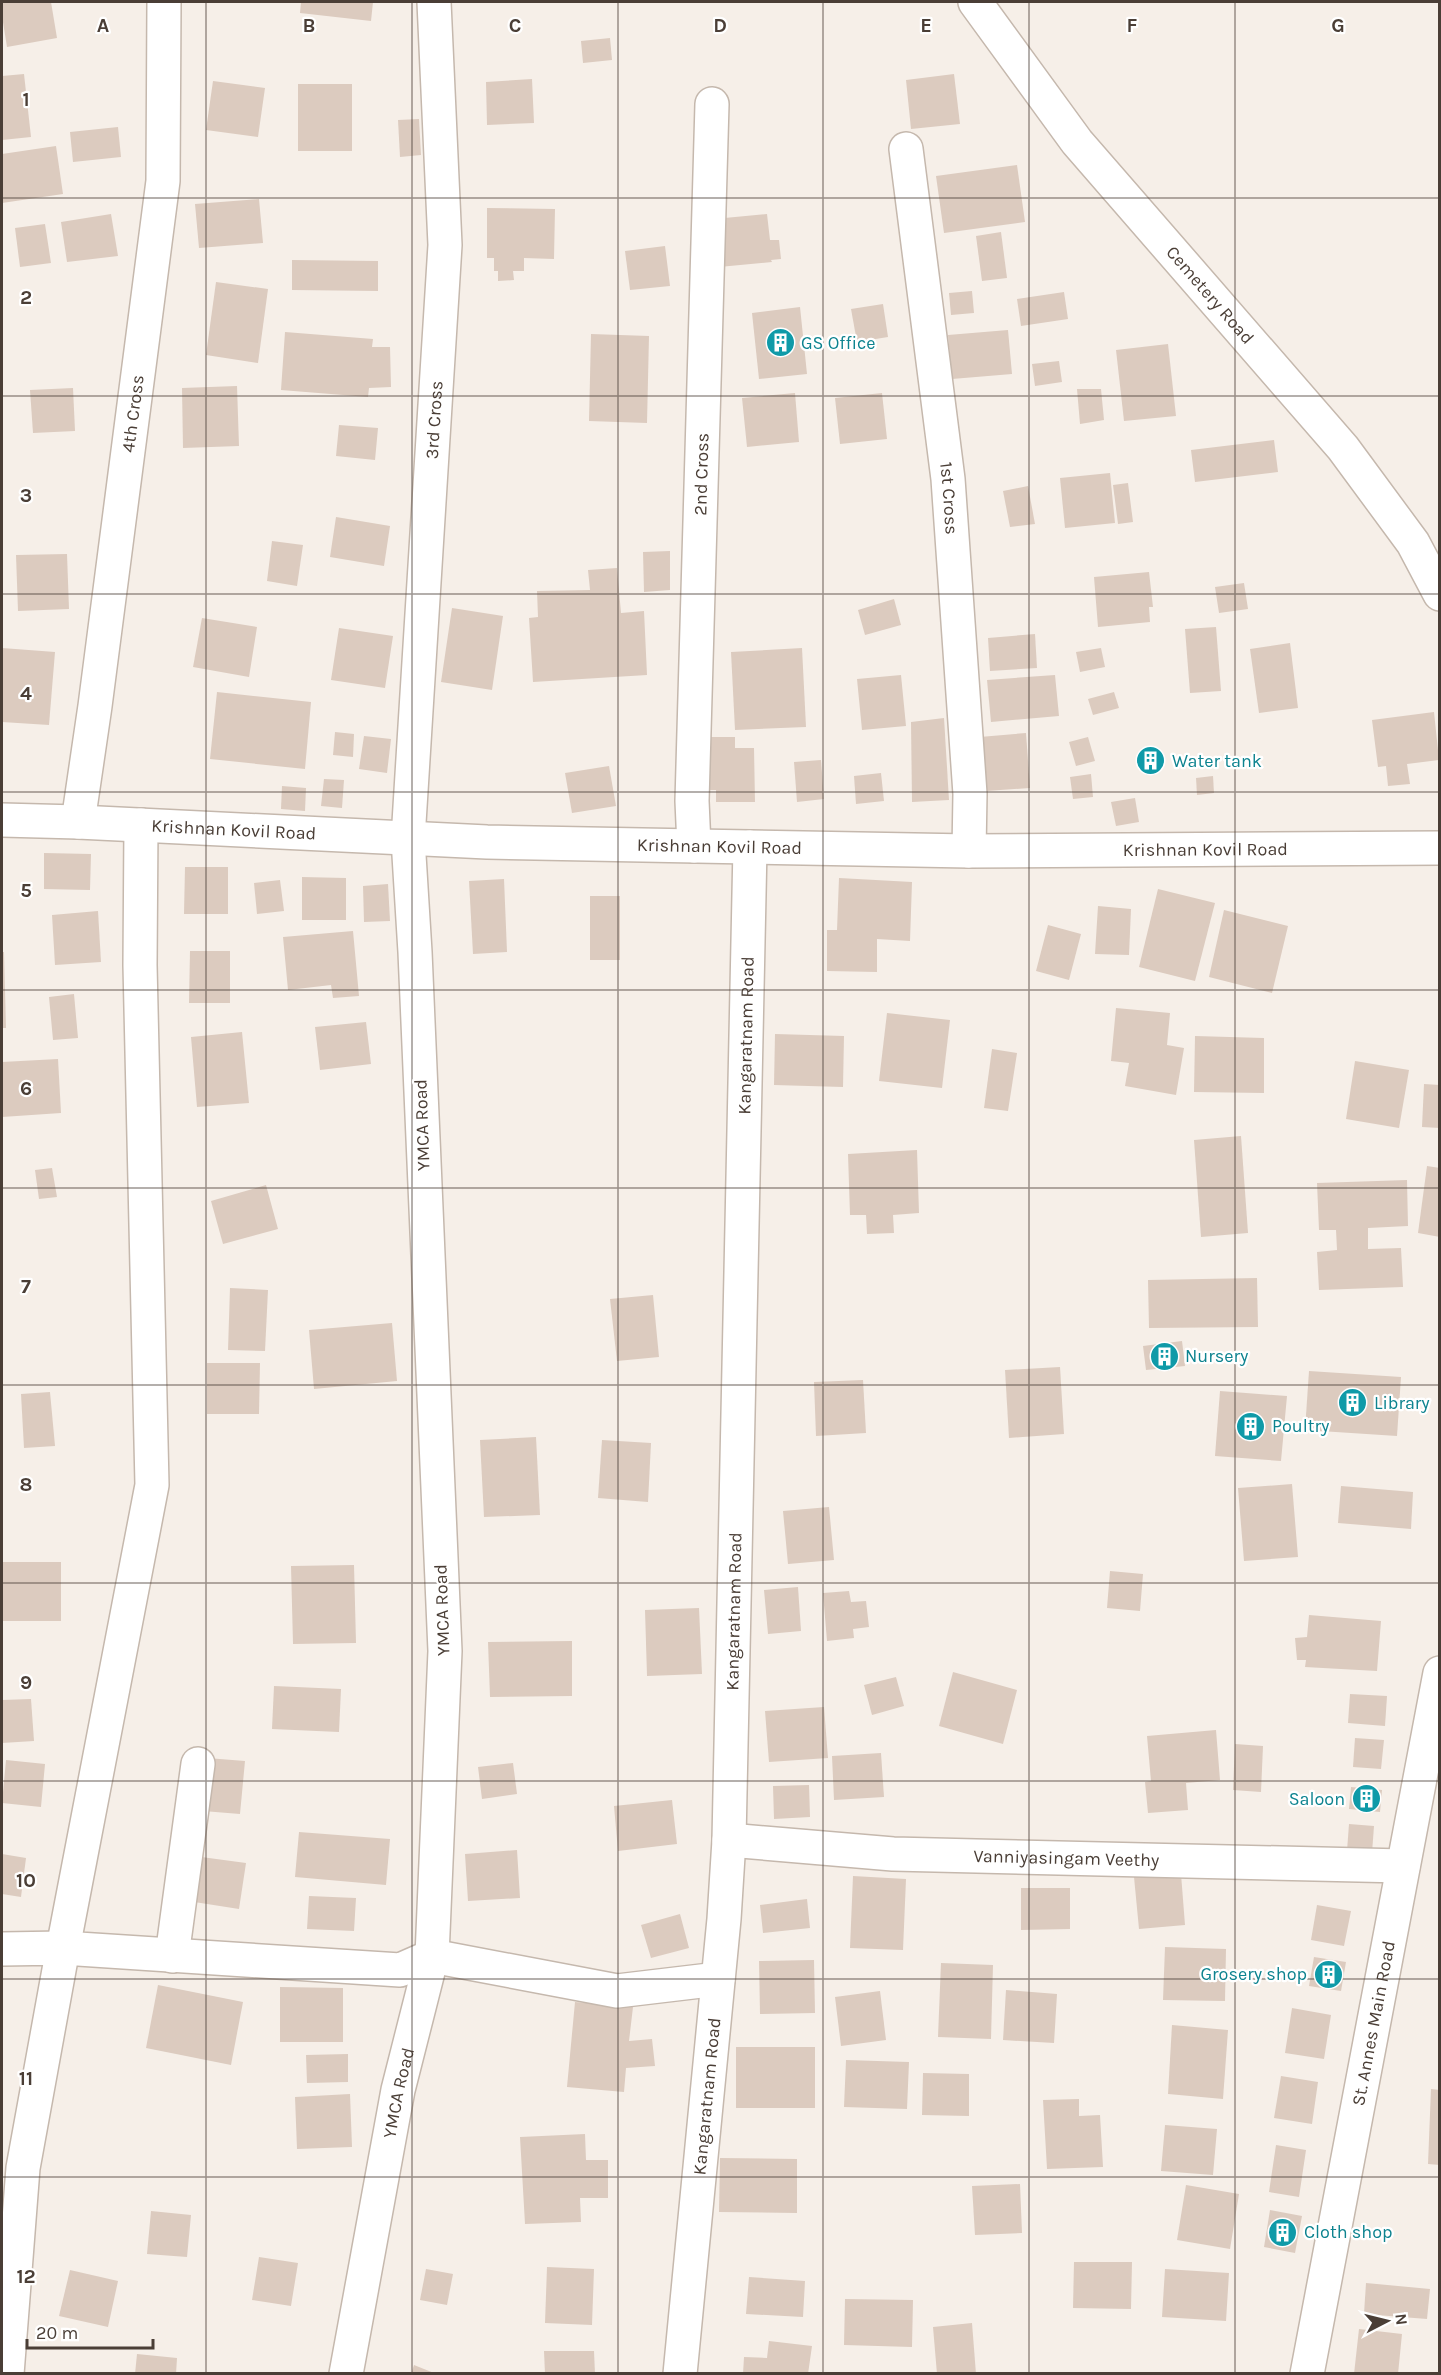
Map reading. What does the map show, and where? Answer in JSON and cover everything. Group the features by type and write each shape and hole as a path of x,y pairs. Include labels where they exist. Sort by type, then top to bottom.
{"street":[{"name":"4th Cross","path":"78,822 163,181 164,2"},
{"name":"3rd Cross","path":"408,839 445,245 434,2"},
{"name":"Cemetery Road","path":"975,2 1077,142 1343,448 1413,543 1440,594"},
{"name":"2nd Cross","path":"694,846 692,801 712,104"},
{"name":"1st Cross","path":"906,149 948,479 970,794 969,851"},
{"name":"Krishnan Kovil Road","path":"2,820 408,839 694,846 969,851 1440,848"},
{"path":"7,2373 23,2168 152,1485 140,965 141,825"},
{"name":"YMCA Road","path":"346,2373 398,2090 432,1956 445,1651 415,952 408,839"},
{"name":"Kangaratnam Road","path":"680,2373 729,1840 750,847"},
{"name":"St. Annes Main Road","path":"1307,2373 1440,1673"},
{"path":"171,1956 198,1764"},
{"name":"Vanniyasingam Veethy","path":"729,1840 893,1854 1403,1866"},
{"path":"2,1949 63,1948 400,1970 432,1956 617,1991 718,1979"}],"building":[{"path":"2,2 51,2 57,38 7,47"},
{"path":"301,2 373,2 371,21 300,13"},
{"path":"610,38 612,60 583,63 581,41"},
{"path":"24,74 31,137 2,140 2,76"},
{"path":"954,74 960,124 911,129 906,80"},
{"path":"532,79 534,123 487,125 486,82"},
{"path":"213,81 265,88 258,137 206,130"},
{"path":"298,84 352,84 352,151 298,151"},
{"path":"419,119 421,155 400,157 398,120"},
{"path":"118,127 121,157 73,162 70,132"},
{"path":"56,146 63,194 2,203 2,154"},
{"path":"1017,165 1025,222 944,233 936,176"},
{"path":"259,199 263,243 199,248 195,204"},
{"path":"487,208 555,209 554,259 524,258 524,271 513,271 514,280 498,281 498,271 494,271 494,258 487,258"},
{"path":"111,214 118,256 67,262 61,222"},
{"path":"767,214 770,240 779,240 781,259 771,260 772,262 719,267 714,219"},
{"path":"45,224 51,263 20,267 15,228"},
{"path":"1001,232 1007,278 982,281 976,236"},
{"path":"665,246 670,286 630,290 625,251"},
{"path":"292,260 378,261 378,291 292,290"},
{"path":"216,282 268,289 258,363 206,355"},
{"path":"972,291 974,313 951,315 949,293"},
{"path":"1064,292 1068,319 1021,326 1017,299"},
{"path":"883,304 888,337 857,342 851,309"},
{"name":"GS Office","path":"800,307 807,374 759,379 752,313"},
{"path":"1008,330 1012,374 952,379 948,335"},
{"path":"285,332 373,339 372,347 390,347 391,387 369,388 368,397 281,390"},
{"path":"591,334 649,336 647,423 589,421"},
{"path":"1168,344 1176,416 1124,421 1116,350"},
{"path":"1059,361 1062,382 1035,386 1032,364"},
{"path":"237,386 239,446 183,448 182,388"},
{"path":"73,388 75,431 33,433 30,390"},
{"path":"1077,389 1101,389 1104,420 1080,424"},
{"path":"795,393 799,442 747,447 742,398"},
{"path":"882,393 887,439 840,444 835,398"},
{"path":"339,425 378,428 375,460 336,456"},
{"path":"1274,440 1278,472 1195,482 1191,450"},
{"path":"1110,473 1115,523 1065,528 1060,478"},
{"path":"1128,483 1133,522 1118,524 1113,485"},
{"path":"1028,486 1035,524 1010,527 1003,491"},
{"path":"336,517 390,526 384,566 330,557"},
{"path":"272,541 303,545 297,586 267,581"},
{"path":"670,551 670,590 644,592 643,552"},
{"path":"67,554 69,609 18,611 16,555"},
{"path":"617,568 621,613 644,611 647,675 533,682 529,618 538,617 537,591 590,590 588,570"},
{"path":"1149,572 1153,607 1149,607 1150,622 1098,627 1094,577"},
{"path":"1244,583 1248,609 1219,613 1215,587"},
{"path":"894,599 901,625 865,635 858,610"},
{"path":"452,608 503,616 492,690 441,682"},
{"path":"202,618 257,627 249,677 193,667"},
{"path":"1216,627 1221,691 1190,693 1185,629"},
{"path":"339,628 393,636 385,688 331,680"},
{"path":"1035,634 1037,668 990,671 988,638"},
{"path":"1290,643 1298,708 1259,713 1250,649"},
{"path":"2,648 55,652 49,725 2,722"},
{"path":"802,648 806,727 735,730 731,652"},
{"path":"1101,648 1105,667 1080,672 1076,652"},
{"path":"901,675 906,726 862,730 857,679"},
{"path":"1055,675 1059,716 991,722 987,680"},
{"path":"217,692 311,702 305,769 210,759"},
{"path":"1114,692 1119,708 1093,715 1088,699"},
{"path":"1434,712 1439,760 1407,764 1410,784 1388,786 1386,766 1378,767 1372,720"},
{"path":"944,718 949,800 912,802 911,722"},
{"path":"335,732 354,734 353,757 333,755"},
{"path":"1026,733 1030,788 972,792 968,738"},
{"path":"364,736 391,739 387,773 359,769"},
{"path":"702,737 735,737 735,748 754,748 755,802 716,802 716,790 702,790"},
{"path":"1088,737 1095,761 1076,766 1069,742"},
{"name":"Water tank","path":"1160,750 1163,767 1141,771 1138,755"},
{"path":"821,760 824,799 797,802 794,762"},
{"path":"609,766 616,806 572,813 565,773"},
{"path":"881,773 884,801 856,804 854,776"},
{"path":"1091,774 1093,797 1073,799 1070,777"},
{"path":"1213,776 1214,793 1197,795 1196,778"},
{"path":"324,779 344,780 342,808 321,806"},
{"path":"282,786 306,788 305,811 281,809"},
{"path":"1135,798 1139,822 1116,826 1111,802"},
{"path":"44,853 91,854 90,890 44,889"},
{"path":"185,867 228,867 228,914 184,914"},
{"path":"302,877 346,878 346,920 302,920"},
{"path":"839,878 912,882 910,941 877,939 877,972 827,971 827,930 837,930"},
{"path":"504,879 507,952 473,954 469,881"},
{"path":"280,880 284,911 257,914 254,883"},
{"path":"388,884 390,921 364,922 363,886"},
{"path":"1158,889 1215,903 1195,981 1139,967"},
{"path":"590,896 620,896 620,960 590,960"},
{"path":"1098,906 1131,909 1129,955 1095,954"},
{"path":"1224,910 1288,926 1272,993 1209,977"},
{"path":"98,911 101,962 55,965 52,915"},
{"path":"1048,925 1081,934 1069,980 1036,971"},
{"path":"353,931 359,996 333,998 331,985 288,990 283,937"},
{"path":"190,951 230,951 230,1003 189,1003"},
{"path":"2,952 4,952 6,1028 2,1028"},
{"path":"74,994 78,1038 53,1040 49,997"},
{"path":"1116,1008 1170,1013 1167,1045 1184,1048 1176,1095 1125,1086 1129,1063 1111,1061"},
{"path":"887,1013 950,1020 942,1088 879,1081"},
{"path":"366,1022 371,1064 320,1070 315,1027"},
{"path":"242,1032 249,1103 197,1107 191,1037"},
{"path":"775,1034 844,1036 843,1087 774,1085"},
{"path":"1195,1036 1264,1038 1264,1093 1194,1092"},
{"path":"992,1049 1017,1053 1008,1111 984,1108"},
{"path":"58,1059 61,1113 2,1117 2,1062"},
{"path":"1355,1061 1409,1070 1399,1128 1346,1119"},
{"path":"1424,1084 1440,1085 1440,1128 1422,1127"},
{"path":"1241,1136 1248,1233 1201,1237 1194,1140"},
{"path":"917,1150 919,1213 893,1215 894,1233 867,1234 866,1215 850,1215 848,1154"},
{"path":"1427,1166 1440,1168 1440,1237 1418,1233"},
{"path":"52,1168 57,1197 39,1199 35,1170"},
{"path":"1407,1180 1408,1226 1368,1228 1368,1249 1401,1248 1403,1287 1319,1290 1317,1252 1337,1250 1336,1230 1319,1230 1317,1183"},
{"path":"266,1185 278,1229 223,1244 211,1201"},
{"path":"1257,1278 1258,1327 1149,1328 1148,1280"},
{"path":"230,1288 268,1290 265,1351 228,1350"},
{"path":"653,1295 659,1357 617,1361 610,1299"},
{"path":"392,1323 397,1381 314,1389 309,1330"},
{"name":"Nursery","path":"1182,1341 1185,1366 1146,1370 1143,1346"},
{"path":"207,1363 260,1363 259,1414 207,1414"},
{"path":"1060,1367 1064,1434 1009,1438 1005,1370"},
{"name":"Library","path":"1309,1371 1401,1377 1397,1436 1305,1430"},
{"path":"863,1380 866,1433 816,1436 814,1382"},
{"name":"Poultry","path":"1220,1391 1287,1396 1281,1461 1215,1456"},
{"path":"50,1392 55,1446 24,1448 21,1394"},
{"path":"536,1437 540,1515 484,1517 480,1440"},
{"path":"602,1440 651,1443 648,1502 598,1498"},
{"path":"1292,1484 1298,1557 1244,1561 1238,1488"},
{"path":"1341,1486 1413,1492 1411,1529 1338,1523"},
{"path":"829,1507 834,1560 788,1564 783,1511"},
{"path":"2,1562 61,1562 61,1621 2,1621"},
{"path":"354,1565 356,1643 293,1644 291,1566"},
{"path":"1110,1571 1143,1574 1140,1611 1107,1608"},
{"path":"798,1587 801,1631 768,1634 764,1590"},
{"path":"849,1591 851,1602 866,1601 869,1627 853,1629 854,1638 827,1641 823,1593"},
{"path":"699,1608 702,1674 647,1676 645,1610"},
{"path":"1309,1615 1381,1621 1377,1671 1305,1667 1306,1660 1297,1660 1295,1638 1307,1637"},
{"path":"572,1641 572,1696 490,1697 488,1642"},
{"path":"953,1672 1017,1690 1003,1744 939,1726"},
{"path":"896,1677 904,1706 872,1715 864,1685"},
{"path":"274,1686 341,1689 339,1732 272,1729"},
{"path":"1350,1694 1387,1696 1385,1726 1348,1723"},
{"path":"31,1699 34,1741 2,1743 2,1700"},
{"path":"824,1707 828,1758 769,1762 765,1711"},
{"path":"1216,1730 1220,1780 1186,1783 1188,1810 1148,1813 1145,1782 1151,1781 1147,1736"},
{"path":"1355,1738 1384,1740 1381,1769 1353,1767"},
{"path":"1235,1744 1263,1746 1261,1792 1233,1790"},
{"path":"881,1753 884,1797 834,1800 832,1756"},
{"path":"207,1758 245,1761 240,1814 203,1811"},
{"path":"6,1760 45,1764 41,1807 2,1803"},
{"path":"513,1763 517,1794 482,1799 478,1767"},
{"path":"809,1785 810,1817 774,1819 773,1786"},
{"name":"Saloon","path":"1351,1787 1382,1790 1380,1812 1349,1809"},
{"path":"672,1800 677,1844 618,1851 614,1806"},
{"path":"1349,1824 1374,1826 1372,1853 1347,1851"},
{"path":"299,1832 390,1839 386,1885 295,1877"},
{"path":"517,1850 520,1898 468,1901 465,1854"},
{"path":"2,1854 26,1858 21,1897 2,1894"},
{"path":"194,1856 246,1863 239,1909 188,1901"},
{"path":"1181,1874 1185,1925 1139,1929 1134,1877"},
{"path":"853,1876 906,1879 903,1950 850,1948"},
{"path":"1021,1888 1070,1888 1070,1929 1021,1930"},
{"path":"309,1896 356,1898 354,1931 307,1929"},
{"path":"807,1899 810,1928 763,1933 760,1905"},
{"path":"1317,1905 1351,1911 1344,1946 1311,1940"},
{"path":"680,1914 689,1948 651,1958 641,1925"},
{"path":"1165,1947 1226,1949 1225,2001 1163,2000"},
{"name":"Grosery shop","path":"1314,1957 1346,1962 1341,1991 1309,1986"},
{"path":"814,1960 815,2013 760,2014 759,1961"},
{"path":"941,1963 993,1965 991,2039 938,2037"},
{"path":"158,1985 243,2002 231,2065 146,2048"},
{"path":"280,1987 343,1988 343,2042 280,2042"},
{"path":"1006,1990 1057,1994 1054,2043 1003,2040"},
{"path":"880,1991 886,2040 841,2046 835,1997"},
{"path":"575,2002 633,2007 629,2041 652,2039 655,2066 626,2068 624,2092 567,2087"},
{"path":"1292,2008 1331,2015 1324,2059 1285,2053"},
{"path":"1172,2025 1228,2030 1223,2099 1168,2094"},
{"path":"736,2047 815,2047 815,2108 736,2108"},
{"path":"348,2054 348,2082 307,2083 306,2055"},
{"path":"846,2060 909,2062 907,2109 844,2107"},
{"path":"923,2073 969,2074 969,2116 922,2115"},
{"path":"1281,2076 1318,2082 1312,2124 1274,2118"},
{"path":"1431,2089 1440,2090 1440,2165 1428,2164"},
{"path":"350,2094 352,2147 297,2149 295,2097"},
{"path":"1079,2099 1079,2116 1100,2115 1103,2167 1047,2169 1043,2100"},
{"path":"1165,2125 1217,2129 1213,2175 1161,2171"},
{"path":"585,2134 586,2160 608,2160 608,2198 580,2198 581,2222 525,2224 520,2137"},
{"path":"1276,2145 1306,2150 1299,2197 1269,2192"},
{"path":"720,2158 797,2159 797,2213 719,2212"},
{"path":"1020,2184 1022,2233 975,2235 972,2186"},
{"path":"1186,2185 1239,2194 1230,2249 1177,2240"},
{"name":"Cloth shop","path":"1270,2210 1302,2216 1295,2253 1264,2247"},
{"path":"151,2211 191,2215 187,2257 147,2254"},
{"path":"259,2257 298,2263 291,2306 252,2300"},
{"path":"1074,2262 1132,2262 1131,2309 1073,2308"},
{"path":"547,2267 594,2269 592,2325 545,2323"},
{"path":"426,2269 453,2274 447,2305 420,2300"},
{"path":"1165,2269 1229,2273 1226,2321 1162,2317"},
{"path":"70,2270 118,2281 108,2327 59,2316"},
{"path":"749,2277 805,2281 803,2317 746,2314"},
{"path":"1366,2283 1430,2289 1427,2319 1364,2314"},
{"path":"845,2299 913,2300 912,2347 844,2345"},
{"path":"972,2323 976,2374 937,2374 933,2327"},
{"path":"1359,2329 1402,2334 1398,2374 1354,2374"},
{"path":"769,2341 812,2346 808,2374 743,2374 744,2357 767,2358"},
{"path":"544,2351 594,2351 595,2374 545,2374"},
{"path":"137,2354 177,2358 176,2374 135,2374"},
{"path":"414,2365 434,2373 434,2374 411,2374"}],"place":[{"name":"GS Office","path":"780,343"},
{"name":"Water tank","path":"1151,761"},
{"name":"Nursery","path":"1164,1356"},
{"name":"Library","path":"1353,1403"},
{"name":"Poultry","path":"1251,1426"},
{"name":"Saloon","path":"1366,1799"},
{"name":"Grosery shop","path":"1328,1974"},
{"name":"Cloth shop","path":"1283,2232"}]}
